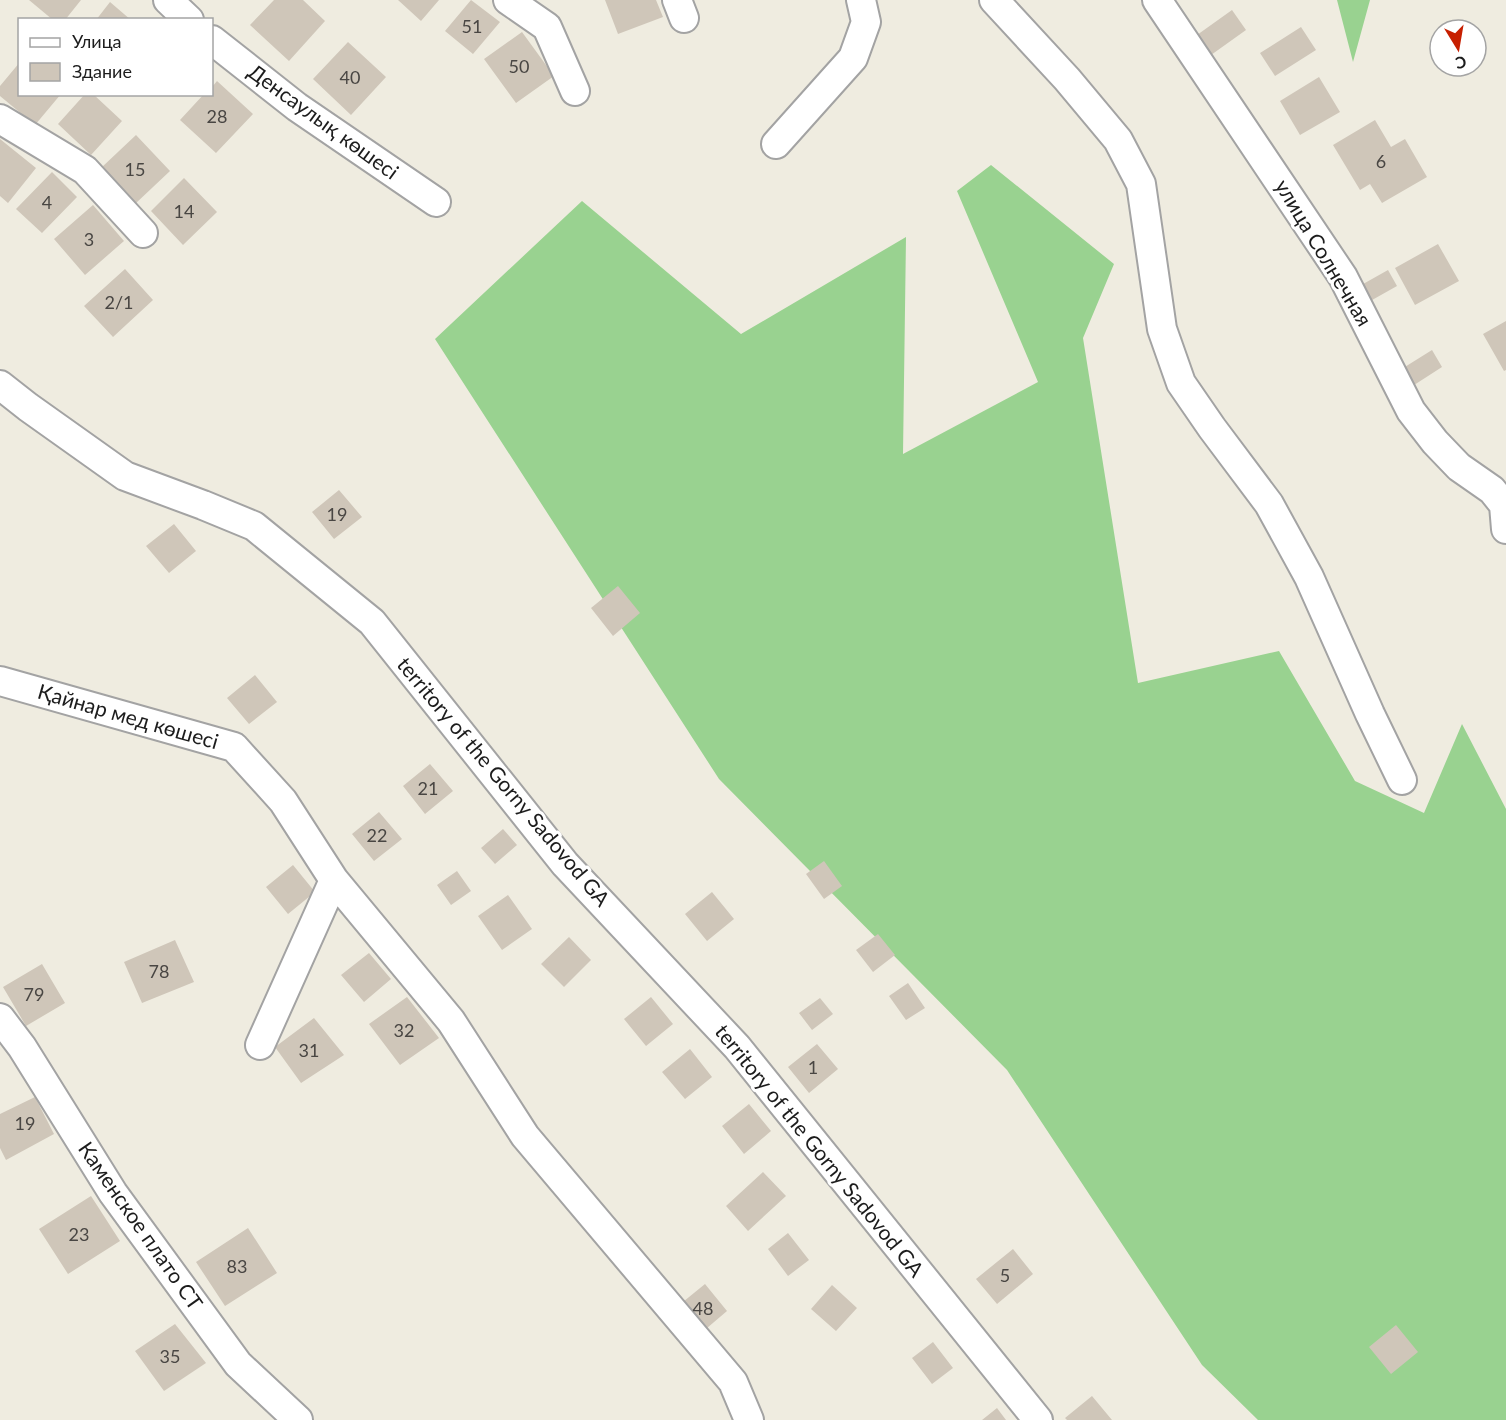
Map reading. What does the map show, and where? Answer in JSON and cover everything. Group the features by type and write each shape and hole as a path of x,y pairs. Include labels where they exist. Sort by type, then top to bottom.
{"street":[{"path":"168,0 187,18"},
{"path":"508,0 547,27 575,91"},
{"path":"776,144 853,58 866,22 861,0"},
{"path":"994,0 1067,79 1118,140 1141,184 1162,329 1181,383 1269,504 1309,577 1402,780"},
{"name":"улица Солнечная","path":"1157,0 1343,278 1412,411 1435,442 1459,467 1503,501"},
{"name":"Денсаулық көшесі","path":"213,41 297,107 436,202"},
{"path":"0,119 85,170 143,233"},
{"name":"territory of the Gorny Sadovod GA","path":"0,385 125,476 203,504 254,526 372,622 565,864 736,1047 1038,1420"},
{"name":"Қайнар мед көшесі","path":"0,681 234,747 283,801 333,880 451,1021 525,1136 733,1382 748,1420"},
{"path":"260,1045 333,880"},
{"name":"Каменское плато СТ","path":"0,1018 22,1047 113,1193 231,1355 298,1420"}],"green space":[{"path":"1337,0 1370,0 1353,62"},
{"path":"991,165 1114,264 1083,338 1138,683 1279,651 1355,781 1424,813 1462,724 1506,809 1506,1420 1258,1420 1202,1365 1007,1070 719,779 435,339 582,201 741,334 906,237 903,454 1038,382 957,191"}],"building":[{"path":"29,0 81,0 67,18 51,18"},
{"path":"274,0 303,0 325,21 289,61 250,25"},
{"path":"398,0 439,0 421,21"},
{"path":"471,0 500,22 473,54 445,31"},
{"path":"605,0 656,0 663,17 618,34"},
{"path":"110,2 129,18 98,18"},
{"path":"1232,10 1246,30 1211,55 1197,35"},
{"path":"1301,27 1316,50 1275,76 1260,53"},
{"path":"522,32 554,76 516,103 484,59"},
{"path":"348,42 386,77 351,115 313,79"},
{"path":"18,64 18,96 59,96 35,125 0,96 0,86"},
{"path":"1319,77 1340,112 1300,135 1280,101"},
{"path":"217,81 253,114 216,153 180,120 202,96 213,96 213,86"},
{"path":"83,96 95,96 122,121 91,155 58,124"},
{"path":"1375,120 1391,147 1405,139 1427,177 1382,203 1370,184 1360,190 1333,145"},
{"path":"136,135 170,171 135,204 101,168"},
{"path":"0,139 36,168 8,203 0,196"},
{"path":"52,172 77,197 42,233 16,209"},
{"path":"184,178 217,212 183,245 151,211"},
{"path":"93,205 124,241 85,275 54,239"},
{"path":"1438,244 1459,281 1415,305 1395,268"},
{"path":"125,269 153,300 113,337 84,306"},
{"path":"1388,270 1397,286 1365,304 1356,288"},
{"path":"1506,321 1506,370 1504,371 1483,334"},
{"path":"1432,350 1442,367 1411,387 1400,370"},
{"path":"339,490 362,517 334,539 312,512"},
{"path":"174,524 196,551 169,573 146,546"},
{"path":"618,586 640,613 613,636 591,608"},
{"path":"255,675 277,702 249,724 227,698"},
{"path":"430,764 453,791 425,814 403,786"},
{"path":"379,812 402,839 374,861 352,834"},
{"path":"503,829 517,845 495,864 481,848"},
{"path":"824,861 842,886 824,899 806,874"},
{"path":"293,865 315,892 288,914 266,887"},
{"path":"457,871 471,891 451,905 437,885"},
{"path":"712,892 734,919 707,941 685,914"},
{"path":"508,895 532,929 502,950 478,916"},
{"path":"878,934 895,955 873,972 856,950"},
{"path":"569,937 591,960 564,987 541,964"},
{"path":"175,940 194,982 142,1003 124,962"},
{"path":"369,953 391,979 364,1002 341,975"},
{"path":"42,964 65,1003 26,1026 3,987"},
{"path":"908,983 925,1008 906,1020 889,996"},
{"path":"407,997 439,1038 400,1065 369,1024"},
{"path":"651,997 673,1024 646,1046 624,1019"},
{"path":"820,998 833,1014 812,1030 799,1013"},
{"path":"314,1018 344,1055 301,1083 275,1047"},
{"path":"817,1044 838,1069 809,1093 788,1067"},
{"path":"690,1049 712,1077 685,1099 662,1072"},
{"path":"35,1097 54,1134 6,1160 0,1148 0,1114"},
{"path":"749,1104 771,1131 744,1154 722,1126"},
{"path":"763,1172 786,1196 748,1231 726,1206"},
{"path":"91,1196 120,1241 68,1274 39,1229"},
{"path":"248,1228 277,1273 225,1306 196,1262"},
{"path":"788,1233 809,1260 788,1276 768,1249"},
{"path":"1013,1249 1033,1274 997,1304 976,1279"},
{"path":"705,1284 727,1311 700,1334 678,1306"},
{"path":"832,1285 857,1308 836,1331 811,1309"},
{"path":"175,1324 206,1363 164,1391 135,1351"},
{"path":"1396,1325 1418,1352 1391,1374 1369,1347"},
{"path":"933,1342 953,1368 932,1384 912,1358"},
{"path":"1092,1396 1112,1420 1067,1420 1065,1418"},
{"path":"997,1408 1006,1420 982,1420"}]}
